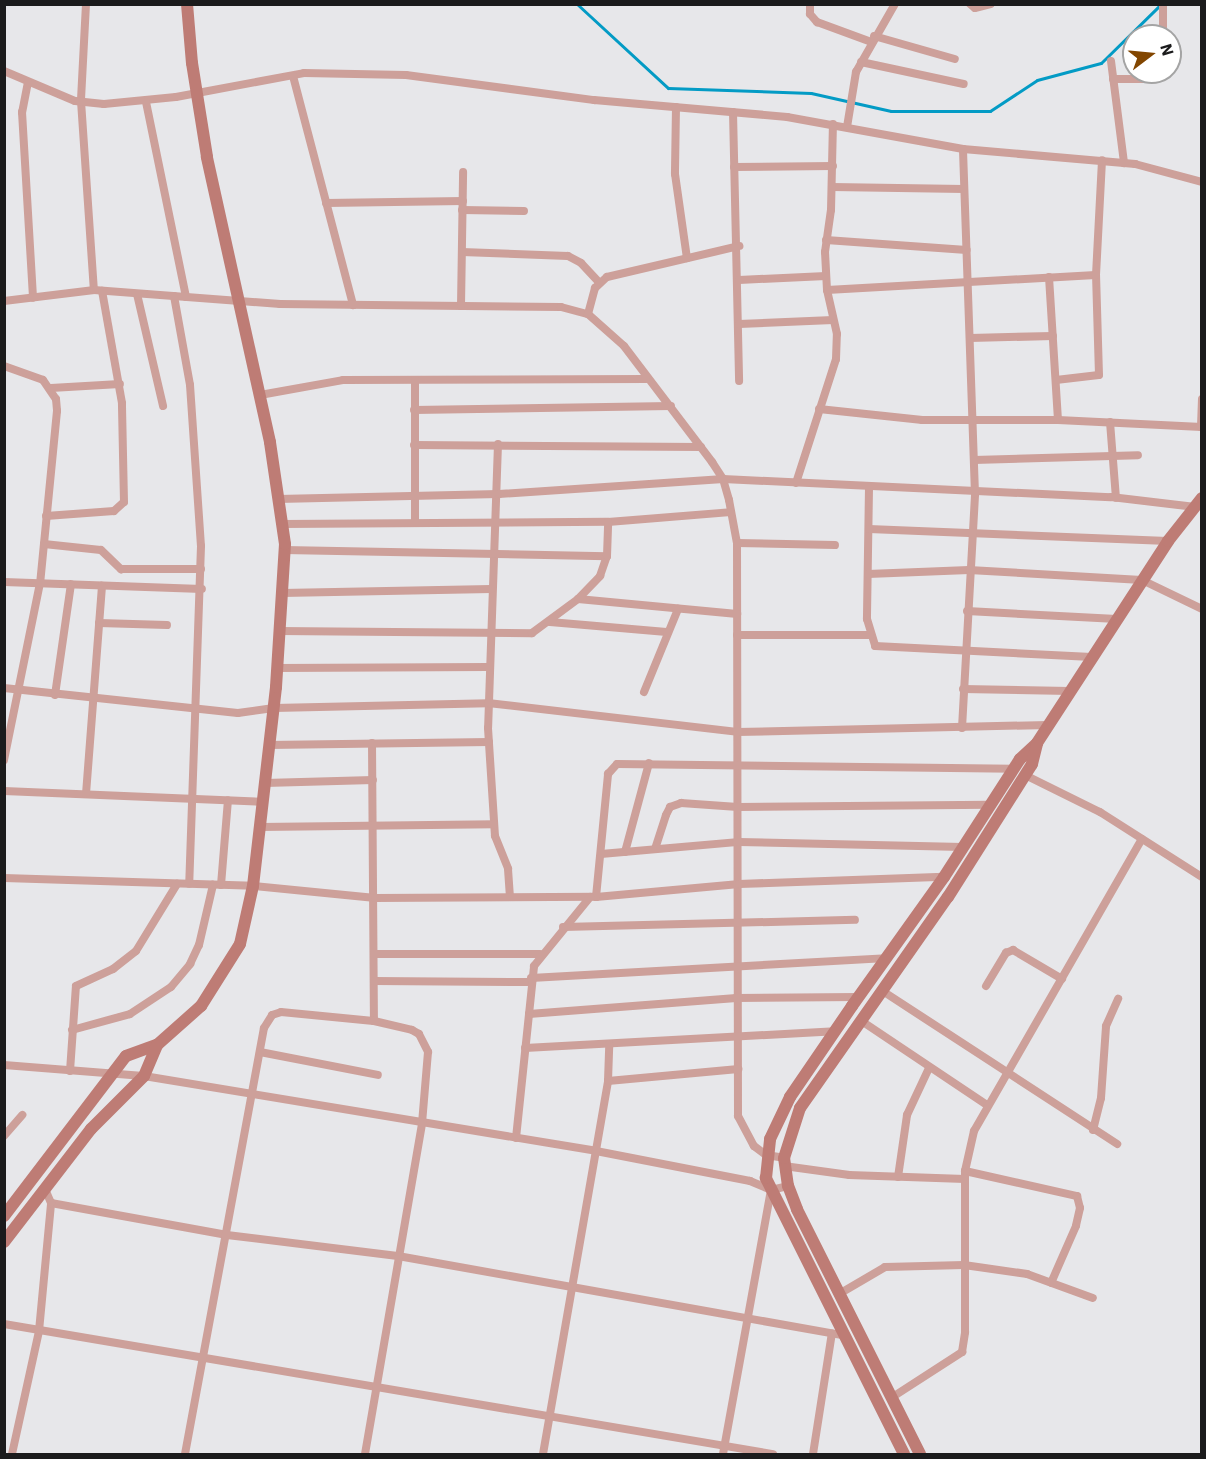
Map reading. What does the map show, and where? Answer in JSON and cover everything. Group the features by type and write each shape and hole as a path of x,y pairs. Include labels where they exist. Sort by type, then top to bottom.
{"street":[{"path":"46,516 122,507 120,384 98,291 81,101 87,4"},
{"path":"4,1242 91,1130 144,1076 158,1046 201,1006 224,973 240,944 254,886 274,708 284,550 282,524 260,395 207,158 192,63 187,4"},
{"path":"810,4 810,14 818,22 873,39 955,59"},
{"path":"848,127 856,72 895,4"},
{"path":"970,4 984,8 991,4"},
{"path":"1163,24 1164,4"},
{"path":"1111,61 1124,163"},
{"path":"861,62 964,84"},
{"path":"4,71 81,101 146,102 293,76 364,72 406,75 833,124 963,149 1102,160 1202,182"},
{"path":"293,76 353,305"},
{"path":"1113,79 1122,79"},
{"path":"28,82 22,112 33,298"},
{"path":"146,102 186,297"},
{"path":"676,107 675,174 687,258"},
{"path":"733,112 739,246 740,381"},
{"path":"796,483 836,359 834,320 826,276 826,240 832,187 833,124"},
{"path":"962,728 975,494 963,149"},
{"path":"1056,380 1099,375 1096,275 1102,160"},
{"path":"734,167 832,166"},
{"path":"461,306 463,172"},
{"path":"1178,176 1202,187"},
{"path":"832,187 964,189"},
{"path":"326,203 462,205 524,211"},
{"path":"826,240 967,250"},
{"path":"588,314 599,282 618,273 739,246"},
{"path":"462,252 568,256 581,263 599,282"},
{"path":"827,290 968,285 1096,275"},
{"path":"739,280 826,276"},
{"path":"1049,277 1058,420"},
{"path":"4,302 98,291 240,301 353,305 561,307 588,314 624,346 646,379 671,406 723,479 737,543 739,884 736,998 742,1128 766,1155 784,1162 849,1175 898,1177 965,1175 1077,1196 1080,1208 1076,1226 1051,1283"},
{"path":"137,294 163,406"},
{"path":"174,296 190,385 202,589 189,884"},
{"path":"739,324 834,320"},
{"path":"970,338 1053,336"},
{"path":"4,366 27,371 51,388 120,384"},
{"path":"260,395 343,380 646,379"},
{"path":"414,522 416,496 415,380"},
{"path":"4,760 40,583 57,411 51,388"},
{"path":"819,409 899,418 1058,420 1201,427 1202,399"},
{"path":"414,410 671,406"},
{"path":"1110,422 1116,498"},
{"path":"414,444 701,447"},
{"path":"498,444 488,667 489,742 496,844 508,869 510,897"},
{"path":"974,460 1138,455"},
{"path":"278,499 495,495 723,479 975,494 1198,502"},
{"path":"869,488 870,635 879,648 1092,657"},
{"path":"904,1455 838,1334 771,1190 766,1178 766,1155 775,1126 790,1097 944,877 1013,770 1037,742 1168,541 1198,502"},
{"path":"282,524 608,522 732,512"},
{"path":"279,631 523,635 550,622 578,599 600,576 607,556 608,522"},
{"path":"869,529 1168,541"},
{"path":"737,543 836,545"},
{"path":"44,544 101,550 121,569 201,569"},
{"path":"284,550 493,551 607,556"},
{"path":"868,574 969,570 1142,580 1202,609"},
{"path":"4,582 202,589"},
{"path":"55,695 71,584"},
{"path":"86,794 91,700 102,586"},
{"path":"282,593 491,590"},
{"path":"578,599 737,614"},
{"path":"644,692 678,609"},
{"path":"967,611 1117,619"},
{"path":"550,622 667,632"},
{"path":"99,623 167,625"},
{"path":"737,635 870,635"},
{"path":"277,668 488,667"},
{"path":"4,688 91,700 195,707 238,713 274,708 488,703 737,732 1048,725"},
{"path":"963,689 1070,691"},
{"path":"269,745 489,742"},
{"path":"920,1455 788,1186 784,1162 800,1108 948,897 1025,775 1037,742"},
{"path":"372,743 375,898 374,1021"},
{"path":"516,1138 531,980 540,954 593,897 601,854 611,768 624,762 738,768 1013,770"},
{"path":"626,852 649,763"},
{"path":"1025,775 1101,812 1202,877"},
{"path":"265,783 373,780"},
{"path":"4,791 263,802"},
{"path":"72,1030 130,1014 171,987 190,964 199,945 217,885 228,800"},
{"path":"654,849 666,815 676,804 738,807 990,805"},
{"path":"260,827 494,824"},
{"path":"891,1398 962,1352 965,1332 965,1175 974,1131 1005,1072 1062,979 1142,839"},
{"path":"601,854 739,842 963,847"},
{"path":"4,878 254,886 375,898 593,897 739,884 944,877"},
{"path":"70,1071 76,986 119,966 136,951 177,884"},
{"path":"563,927 855,920"},
{"path":"986,986 1006,953 1013,950 1062,979"},
{"path":"374,954 540,954"},
{"path":"374,981 531,980 886,958"},
{"path":"882,990 1118,1144"},
{"path":"529,1014 736,998 858,997"},
{"path":"1094,1130 1101,1098 1106,1026 1118,999"},
{"path":"185,1455 267,1019 276,1013 374,1021 412,1030 423,1040 429,1068 422,1124 365,1455"},
{"path":"860,1020 987,1105"},
{"path":"525,1048 835,1031"},
{"path":"543,1455 575,1286 608,1081 609,1044"},
{"path":"4,1216 126,1056 158,1046"},
{"path":"261,1052 378,1075"},
{"path":"4,1065 144,1076 422,1124 596,1151 750,1181 771,1190 788,1186"},
{"path":"898,1177 908,1115 929,1068"},
{"path":"608,1081 738,1069"},
{"path":"4,1136 22,1115"},
{"path":"12,1455 39,1331 51,1203 45,1189"},
{"path":"724,1451 771,1190"},
{"path":"51,1203 227,1235 398,1256 838,1334"},
{"path":"839,1294 885,1267 964,1265 1017,1272 1094,1298"},
{"path":"4,1324 550,1418 724,1451 773,1455"},
{"path":"813,1455 838,1334"}],"waterway":[{"path":"577,4 668,88 811,93 891,111 990,111 1037,80 1101,63 1161,4"}]}
